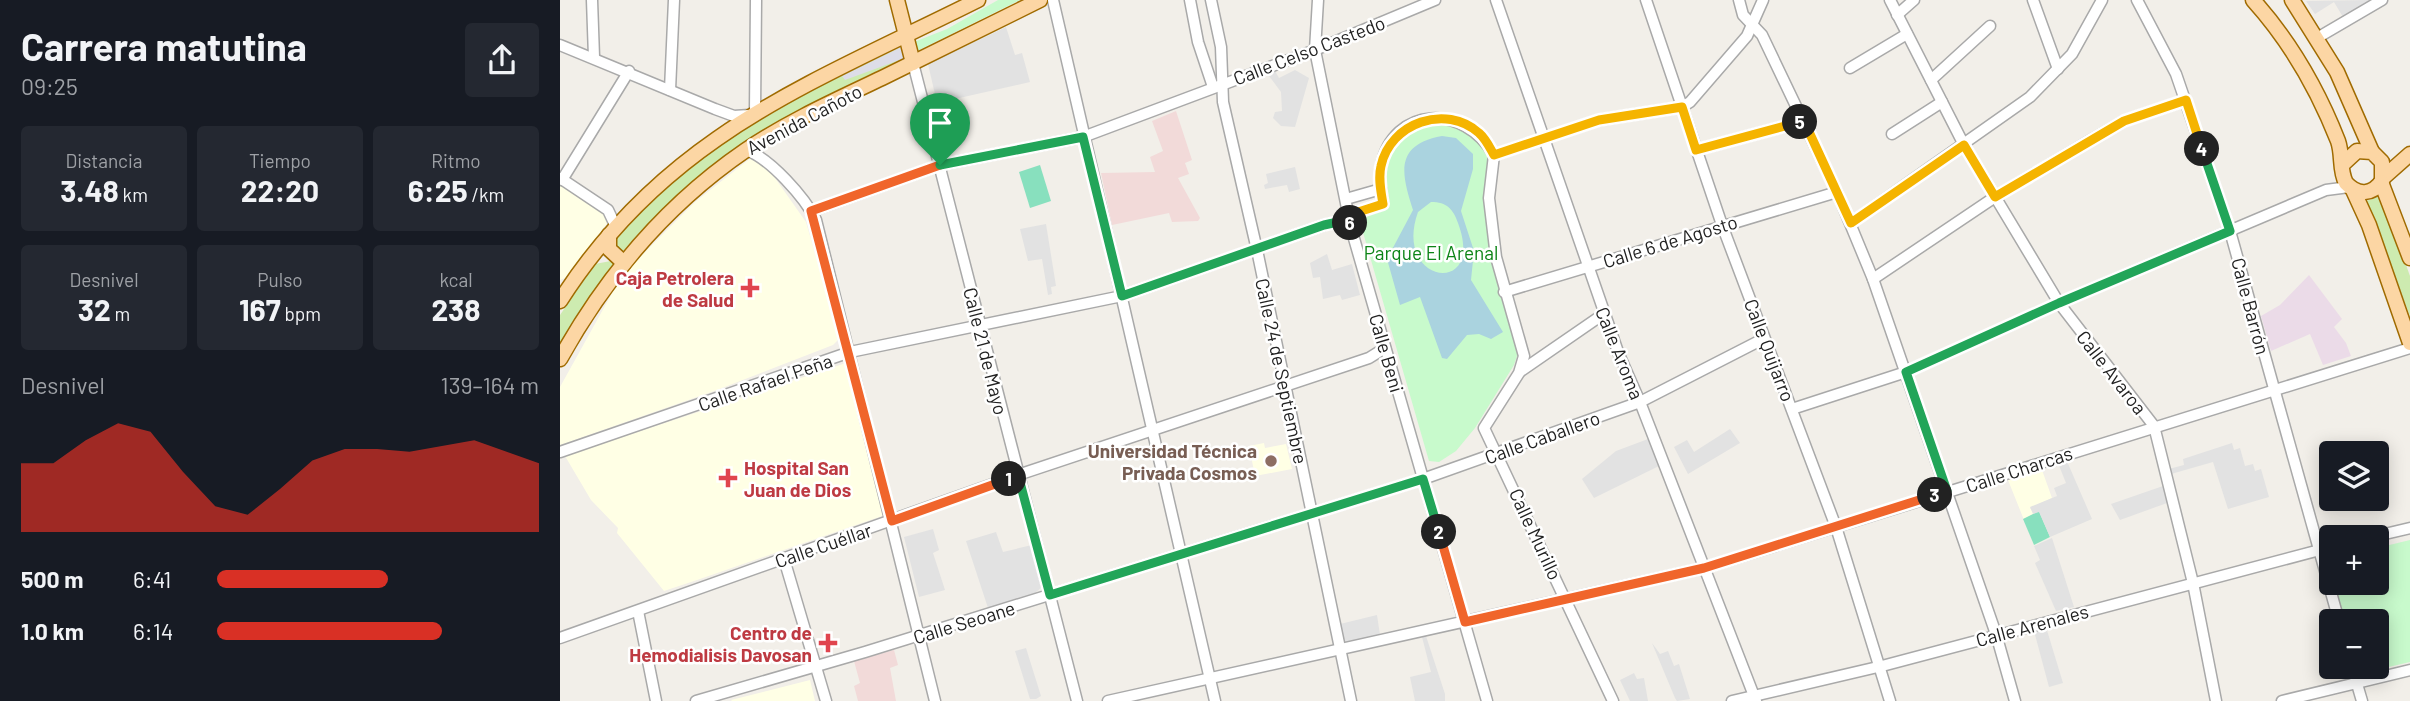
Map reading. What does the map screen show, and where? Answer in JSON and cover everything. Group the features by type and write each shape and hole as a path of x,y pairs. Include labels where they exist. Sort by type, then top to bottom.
{"main road":[{"name":"Calle 21 de Mayo","path":"897,0 913,63"},
{"name":"Avenida Cañoto","path":"560,300 565,285 612,231 678,166 724,131 752,113 978,0"},
{"name":"Avenida Cañoto","path":"560,359 590,309 624,263 680,202 746,150 795,120 1040,0"},
{"path":"2253,0 2281,34 2308,78 2330,122 2344,163 2342,173 2369,225 2410,343"},
{"path":"2292,0 2317,38 2356,110 2374,153 2382,162 2382,180 2409,250"},
{"path":"2344,163 2357,151 2395,156 2410,153"},
{"path":"2351,189 2366,192 2410,153"},
{"path":"612,231 609,249 624,263"}],"street":[{"path":"592,0 594,57"},
{"path":"670,90 674,0"},
{"path":"560,45 734,116 752,113 756,0"},
{"path":"1053,0 1215,701"},
{"name":"Calle 24 de Septiembre","path":"1190,0 1201,50 1223,103 1257,250 1351,701"},
{"name":"Calle 24 de Septiembre","path":"1211,0 1221,47 1217,85"},
{"name":"Calle Beni","path":"1318,0 1315,50 1351,228 1487,701"},
{"name":"Calle Celso Castedo","path":"811,211 940,165 1083,137 1315,50 1435,0"},
{"name":"Calle Aroma","path":"1496,0 1586,266 1756,698"},
{"name":"Calle Quijarro","path":"1646,0 1721,225 1836,527 1891,701"},
{"path":"1739,0 1743,15 1762,35 1851,223 1947,491 1996,634 2015,701"},
{"path":"1349,215 1383,204 1380,169 1393,139 1409,127 1431,119 1458,120 1479,133 1494,155 1599,120 1682,107 1690,102 1753,25 1763,0"},
{"name":"Calle Avaroa","path":"1889,0 1964,145 2059,303 2154,426 2193,583 2216,701"},
{"path":"1897,15 1914,0"},
{"path":"2033,0 2058,69"},
{"path":"1851,223 2030,97 2072,54 2102,0"},
{"name":"Calle Barrón","path":"2137,0 2186,100 2230,231 2335,609"},
{"path":"2317,38 2382,0"},
{"path":"1931,80 1990,26"},
{"path":"1850,68 1907,34"},
{"path":"1201,50 1212,52 1221,47"},
{"name":"Calle 21 de Mayo","path":"913,63 1077,701"},
{"path":"612,231 608,210 561,179 629,71"},
{"path":"1873,279 1995,197 2124,121 2186,100"},
{"path":"1892,134 1942,102"},
{"path":"715,109 724,120 724,131"},
{"path":"1696,150 1804,121"},
{"path":"746,150 763,158 811,211 850,352 935,701"},
{"name":"Calle Murillo","path":"1494,155 1489,198 1504,292 1524,349 1519,373 1484,428 1613,701"},
{"path":"1346,199 1381,189"},
{"path":"1793,409 1906,372 2059,303 2326,190 2351,189"},
{"name":"Calle 6 de Agosto","path":"1504,292 1837,192"},
{"name":"Calle Rafael Peña","path":"560,452 850,352 1122,296 1324,225 1338,222 1351,228"},
{"name":"Calle Murillo","path":"1519,373 1605,313"},
{"name":"Calle Caballero","path":"1311,513 1423,479 1640,402 1763,339"},
{"path":"1286,386 1370,358 1385,348"},
{"name":"Calle Charcas","path":"1108,701 1704,568 2410,348"},
{"name":"Calle Cuéllar","path":"560,638 1018,475 1286,386"},
{"name":"Calle Seoane","path":"696,701 920,635 1311,513"},
{"path":"2389,533 2410,528"},
{"name":"Calle Arenales","path":"1732,701 1756,698 1882,666 2318,551"},
{"path":"784,559 826,701"},
{"path":"638,611 656,701"},
{"path":"2281,701 2410,670"},
{"path":"2356,679 2362,701"}],"shaded area":[{"path":"2371,0 2343,17 2334,2 2315,14 2306,1"},
{"path":"1006,27 1015,55 1022,53 1030,82 937,103 928,64"},
{"path":"902,47 905,58 845,80 842,76"},
{"path":"1274,69 1279,78 1295,70 1309,78 1295,127 1281,126 1273,118 1275,112 1282,111 1281,92 1266,72"},
{"path":"1176,111 1192,160 1185,163 1189,174 1178,178 1200,218 1198,221 1172,222 1169,213 1112,225 1101,173 1155,172 1150,157 1163,151 1152,121"},
{"path":"752,157 763,161 806,222 839,337 837,341 833,345 717,390 560,445 560,387 616,286 628,269 695,202"},
{"path":"1295,167 1300,189 1289,192 1287,185 1265,189 1264,185 1268,183 1266,174"},
{"path":"560,184 607,214 608,222 565,278 560,280"},
{"path":"1046,224 1056,286 1051,287 1052,294 1048,295 1042,259 1028,261 1020,229"},
{"path":"1327,254 1332,270 1352,264 1360,295 1342,300 1340,295 1323,299 1320,277 1313,278 1310,263"},
{"path":"2309,275 2342,319 2334,327 2346,343 2351,356 2323,365 2310,334 2271,351 2261,316 2280,305"},
{"name":"Hospital San Juan de Dios","path":"846,363 885,515 664,591 617,533 618,528 591,500 565,456"},
{"path":"1730,429 1740,443 1688,474 1674,447 1687,440 1694,452"},
{"path":"1648,439 1659,466 1594,498 1582,479 1616,451"},
{"name":"Universidad Técnica Privada Cosmos","path":"1264,443 1265,448 1286,444 1292,469 1255,476 1249,446"},
{"path":"2232,443 2234,450 2240,448 2245,466 2253,464 2255,471 2261,469 2269,497 2228,509 2213,462 2171,474 2169,469 2184,465 2183,459"},
{"path":"2066,459 2092,519 2050,537 2039,512 2033,514 2030,507 2057,496 2054,488 2066,483 2058,463"},
{"path":"2042,470 2052,498 2030,508 2050,537 2034,545 2008,480"},
{"path":"2163,486 2167,503 2120,520 2111,504"},
{"path":"933,529 939,550 933,553 945,590 919,597 904,537"},
{"path":"996,532 1003,552 1032,545 1042,587 1035,593 988,608 966,541"},
{"path":"2052,538 2074,607 2056,611 2035,563 2040,560 2034,546"},
{"path":"1377,615 1380,635 1344,642 1340,624"},
{"path":"2046,627 2063,683 2049,687 2034,631"},
{"path":"1426,636 1445,701 1415,701 1410,677 1431,672 1422,637"},
{"path":"1652,643 1660,654 1668,651 1674,666 1679,664 1690,699 1677,701"},
{"path":"1026,648 1041,696 1036,699 1030,699 1015,651"},
{"path":"894,650 898,665 890,668 896,701 858,701 854,686 860,683 854,661"},
{"path":"1634,673 1637,679 1644,678 1648,701 1630,701 1620,680"},
{"path":"810,680 815,701 731,700"}],"green space":[{"path":"998,0 1020,0 917,51 914,42 947,29"},
{"path":"902,47 905,58 787,118 715,165 650,222 619,256 611,244 661,191 702,156 784,104"},
{"name":"Parque El Arenal","path":"1451,122 1488,149 1485,197 1492,255 1498,287 1519,350 1514,365 1475,428 1456,451 1439,462 1429,461 1360,222 1362,216 1388,207 1385,168 1393,146 1400,138 1418,128"},
{"path":"1040,165 1051,201 1030,208 1019,172"},
{"path":"2381,196 2410,276 2410,316 2366,201"},
{"path":"616,260 560,343 560,315 595,264"},
{"path":"2039,511 2050,537 2034,545 2023,519"},
{"path":"2410,540 2410,662 2389,667 2389,609 2341,609 2336,595 2389,595 2389,545"}],"water":[{"path":"1442,136 1456,138 1473,154 1473,169 1461,211 1474,251 1471,280 1503,332 1491,339 1479,334 1467,335 1447,359 1442,358 1420,297 1400,305 1387,259 1413,210 1404,174 1405,163 1415,146","holes":["1431,202 1449,207 1454,214 1463,247 1460,263 1451,271 1439,273 1427,267 1417,255 1413,236 1418,212"]}],"place":[{"name":"Caja Petrolera de Salud","path":"750,288"},
{"name":"Universidad Técnica Privada Cosmos","path":"1271,461"},
{"name":"Hospital San Juan de Dios","path":"728,478"},
{"name":"Centro de Hemodialisis Davosan","path":"828,643"}],"route":[{"path":"2186,100 2230,231 2059,303 1906,372 1947,491 1704,568 1465,622 1423,479 1050,595 1018,475 892,521 816,220 811,211 940,165 1083,137 1122,296 1324,225 1338,222 1351,228 1349,215 1383,204 1380,169 1393,139 1409,127 1431,119 1447,117 1458,120 1479,133 1494,155 1599,120 1682,107 1696,150 1804,121 1851,223 1964,145 1995,197 2124,121 2186,100"}]}
